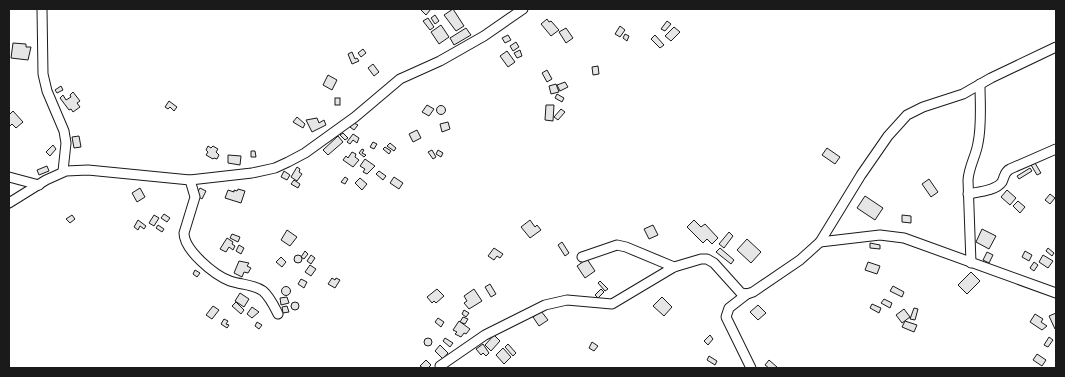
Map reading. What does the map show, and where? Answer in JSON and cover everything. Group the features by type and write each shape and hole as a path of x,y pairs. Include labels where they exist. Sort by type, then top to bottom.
{"street":[{"path":"42,9 43,74 46,91 64,131 66,142 64,171"},
{"path":"9,203 64,171 88,170 190,180 265,171 288,162 354,117 400,79 440,61 484,36 523,9"},
{"path":"752,368 726,317 728,308 790,267 820,242 861,175 901,120 923,107 963,94 1056,47"},
{"path":"971,263 968,172 980,133 980,84"},
{"path":"968,194 998,186 1006,171 1056,148"},
{"path":"9,177 39,185"},
{"path":"190,180 195,197 184,232 184,238 188,246 197,257 219,275 231,281 254,286 264,292 278,314"},
{"path":"820,242 893,235 1056,293"},
{"path":"582,257 617,245 674,267"},
{"path":"440,366 485,335 545,305 567,300 612,304 674,267 701,259 707,259 741,293 747,294"}],"building":[{"path":"431,9 426,15 421,10"},
{"path":"453,9 464,26 456,31 444,15"},
{"path":"435,15 439,21 435,24 431,18"},
{"path":"428,18 434,27 430,30 423,21"},
{"path":"547,19 559,30 551,36 541,24"},
{"path":"667,21 671,24 665,31 661,29"},
{"path":"441,25 449,37 439,44 431,32"},
{"path":"620,26 625,30 620,37 615,34"},
{"path":"674,27 680,32 671,41 665,36"},
{"path":"466,28 471,35 454,45 450,38"},
{"path":"566,28 573,38 566,43 559,32"},
{"path":"625,34 629,36 627,41 623,38"},
{"path":"508,35 511,40 505,43 502,38"},
{"path":"655,35 664,45 660,48 651,39"},
{"path":"516,42 519,47 513,51 510,46"},
{"path":"13,43 26,44 26,47 31,47 28,60 11,58"},
{"path":"363,49 366,53 361,57 358,53"},
{"path":"520,50 522,56 517,58 514,53"},
{"path":"507,51 515,62 508,67 500,56"},
{"path":"352,52 355,59 357,58 359,61 352,64 348,54"},
{"path":"373,64 379,72 374,76 368,68"},
{"path":"598,66 599,74 593,75 592,67"},
{"path":"547,70 552,79 547,82 542,73"},
{"path":"328,75 337,80 332,90 323,85"},
{"path":"565,82 568,87 560,91 557,85"},
{"path":"556,84 559,92 551,94 549,86"},
{"path":"61,86 63,90 57,93 55,90"},
{"path":"73,92 80,101 77,103 80,107 73,112 71,109 69,110 60,98 63,95 66,100 71,97 70,95"},
{"path":"557,94 564,98 562,102 555,98"},
{"path":"335,98 340,98 340,105 335,105"},
{"path":"169,101 177,107 174,111 170,107 168,109 165,107"},
{"path":"427,105 434,109 429,116 422,112"},
{"path":"441,105 446,110 441,115 436,110"},
{"path":"546,105 554,105 553,121 545,120"},
{"path":"561,109 565,112 558,120 554,117"},
{"path":"13,111 23,122 16,128 12,124 9,125 9,115"},
{"path":"297,117 305,124 303,128 293,122"},
{"path":"317,118 319,123 324,120 326,125 312,132 306,120"},
{"path":"448,122 450,129 442,132 440,124"},
{"path":"354,123 358,125 354,130 350,127"},
{"path":"417,130 421,138 413,142 409,134"},
{"path":"343,133 348,138 345,140 340,135"},
{"path":"353,134 359,138 357,143 353,140 350,144 347,142"},
{"path":"79,136 81,147 74,148 72,137"},
{"path":"338,136 343,142 328,155 323,150"},
{"path":"373,142 377,144 374,149 370,147"},
{"path":"390,143 396,148 394,151 387,146"},
{"path":"53,145 56,149 50,156 46,152"},
{"path":"208,146 218,149 216,152 219,155 217,159 206,155"},
{"path":"385,147 391,151 389,154 383,149"},
{"path":"827,148 840,157 835,164 822,155"},
{"path":"362,149 364,150 362,153 366,155 364,157 359,153"},
{"path":"432,150 436,157 433,159 428,152"},
{"path":"438,150 443,153 441,157 436,154"},
{"path":"251,151 255,151 256,157 251,157"},
{"path":"352,152 356,154 355,157 359,160 353,167 343,160 346,156 348,158"},
{"path":"228,155 241,156 240,165 228,163"},
{"path":"365,159 375,166 367,174 363,172 365,169 360,166"},
{"path":"1035,163 1041,173 1037,175 1031,165"},
{"path":"47,166 49,171 39,175 37,170"},
{"path":"297,167 302,174 297,181 291,177"},
{"path":"1030,168 1032,171 1019,179 1017,176"},
{"path":"284,171 290,175 287,180 281,177"},
{"path":"379,171 386,176 383,180 376,174"},
{"path":"345,177 348,179 345,184 341,182"},
{"path":"394,177 403,183 399,189 390,183"},
{"path":"360,178 367,184 362,190 355,183"},
{"path":"929,179 938,192 931,197 922,184"},
{"path":"294,180 300,184 298,188 291,184"},
{"path":"140,188 145,197 137,202 132,193"},
{"path":"200,188 206,191 202,199 196,195"},
{"path":"238,189 245,191 241,203 225,198 228,190 234,192 234,190 237,191"},
{"path":"1007,190 1016,198 1010,205 1001,197"},
{"path":"1050,194 1055,198 1050,204 1045,200"},
{"path":"865,196 883,208 875,220 857,208"},
{"path":"1018,201 1025,207 1020,213 1013,206"},
{"path":"164,214 170,218 167,222 161,218"},
{"path":"72,215 75,219 70,223 66,219"},
{"path":"154,215 159,218 154,226 149,223"},
{"path":"902,215 911,216 911,223 902,222"},
{"path":"138,220 146,226 144,229 140,226 138,230 134,227"},
{"path":"530,220 535,227 537,225 541,230 530,238 521,227"},
{"path":"694,220 701,227 705,224 718,238 712,244 707,239 703,243 687,227"},
{"path":"158,225 164,229 162,232 156,228"},
{"path":"653,225 658,235 649,239 644,229"},
{"path":"982,229 996,236 989,249 976,242"},
{"path":"287,230 297,237 290,246 281,240"},
{"path":"729,232 733,236 724,248 719,244"},
{"path":"232,234 240,237 238,242 230,238"},
{"path":"227,238 235,246 233,250 229,247 226,252 220,249"},
{"path":"747,239 761,252 751,263 737,250"},
{"path":"562,242 569,253 565,256 558,245"},
{"path":"870,243 880,245 880,249 870,248"},
{"path":"239,245 244,248 241,254 236,251"},
{"path":"494,248 503,254 500,258 497,256 494,260 488,256"},
{"path":"720,248 734,260 731,264 716,252"},
{"path":"1048,248 1054,253 1052,256 1046,251"},
{"path":"305,251 308,254 304,259 301,257"},
{"path":"1025,251 1032,255 1029,261 1022,257"},
{"path":"987,252 993,255 989,263 983,260"},
{"path":"298,255 302,259 298,263 294,259"},
{"path":"311,255 315,258 311,264 307,261"},
{"path":"1043,255 1053,261 1048,268 1039,262"},
{"path":"281,257 286,262 282,267 276,262"},
{"path":"587,259 595,271 585,278 577,266"},
{"path":"239,261 249,263 247,266 251,268 248,273 244,272 242,277 234,273"},
{"path":"868,262 880,266 877,274 865,270"},
{"path":"1034,262 1038,265 1034,271 1030,268"},
{"path":"310,265 316,269 311,276 305,272"},
{"path":"195,270 200,273 197,277 193,274"},
{"path":"971,272 980,281 967,294 958,285"},
{"path":"332,278 340,280 335,288 328,284"},
{"path":"301,279 307,282 304,288 298,284"},
{"path":"600,281 608,289 605,291 598,283"},
{"path":"490,284 496,294 491,297 485,287"},
{"path":"286,286 291,291 286,296 281,291"},
{"path":"893,286 904,292 902,297 890,291"},
{"path":"437,289 444,296 436,303 434,301 432,303 427,297"},
{"path":"474,289 482,301 469,309 464,303 467,301 464,296"},
{"path":"601,289 604,292 598,298 595,295"},
{"path":"240,293 249,299 244,307 235,301"},
{"path":"287,297 289,303 281,305 280,298"},
{"path":"662,297 672,307 664,316 653,306"},
{"path":"884,299 892,303 890,308 881,303"},
{"path":"236,302 244,310 241,314 232,306"},
{"path":"295,302 299,306 295,310 291,306"},
{"path":"872,304 881,308 879,313 870,308"},
{"path":"758,305 766,313 758,320 750,312"},
{"path":"213,306 219,310 212,319 206,315"},
{"path":"287,306 289,312 283,313 282,307"},
{"path":"252,307 259,312 252,318 247,314"},
{"path":"914,308 918,309 915,320 910,319"},
{"path":"904,309 910,317 902,323 896,315"},
{"path":"464,310 469,313 466,317 462,314"},
{"path":"541,311 548,320 539,326 533,317"},
{"path":"1056,313 1056,329 1055,329 1049,316"},
{"path":"1035,314 1043,319 1041,322 1047,326 1042,330 1030,322"},
{"path":"463,317 468,319 465,324 460,322"},
{"path":"438,318 444,322 441,327 435,322"},
{"path":"224,319 228,321 226,324 229,325 227,328 221,324"},
{"path":"459,321 470,329 461,337 455,334 457,332 453,330"},
{"path":"905,321 917,325 914,332 902,327"},
{"path":"257,322 262,325 259,329 255,326"},
{"path":"494,335 500,341 491,351 485,345"},
{"path":"710,335 713,339 708,345 704,341"},
{"path":"1049,337 1053,340 1048,347 1044,345"},
{"path":"428,338 432,342 428,346 424,342"},
{"path":"445,338 453,343 450,347 443,341"},
{"path":"592,342 598,346 594,351 589,348"},
{"path":"483,344 489,353 486,356 483,353 481,355 476,349"},
{"path":"508,344 516,353 513,356 505,347"},
{"path":"440,345 448,353 443,359 435,351"},
{"path":"503,348 511,357 504,364 496,355"},
{"path":"1037,354 1046,360 1042,366 1033,360"},
{"path":"709,356 717,361 715,365 707,360"},
{"path":"426,360 431,365 429,367 431,368 420,366"},
{"path":"769,360 776,368 769,368 765,365"}]}
